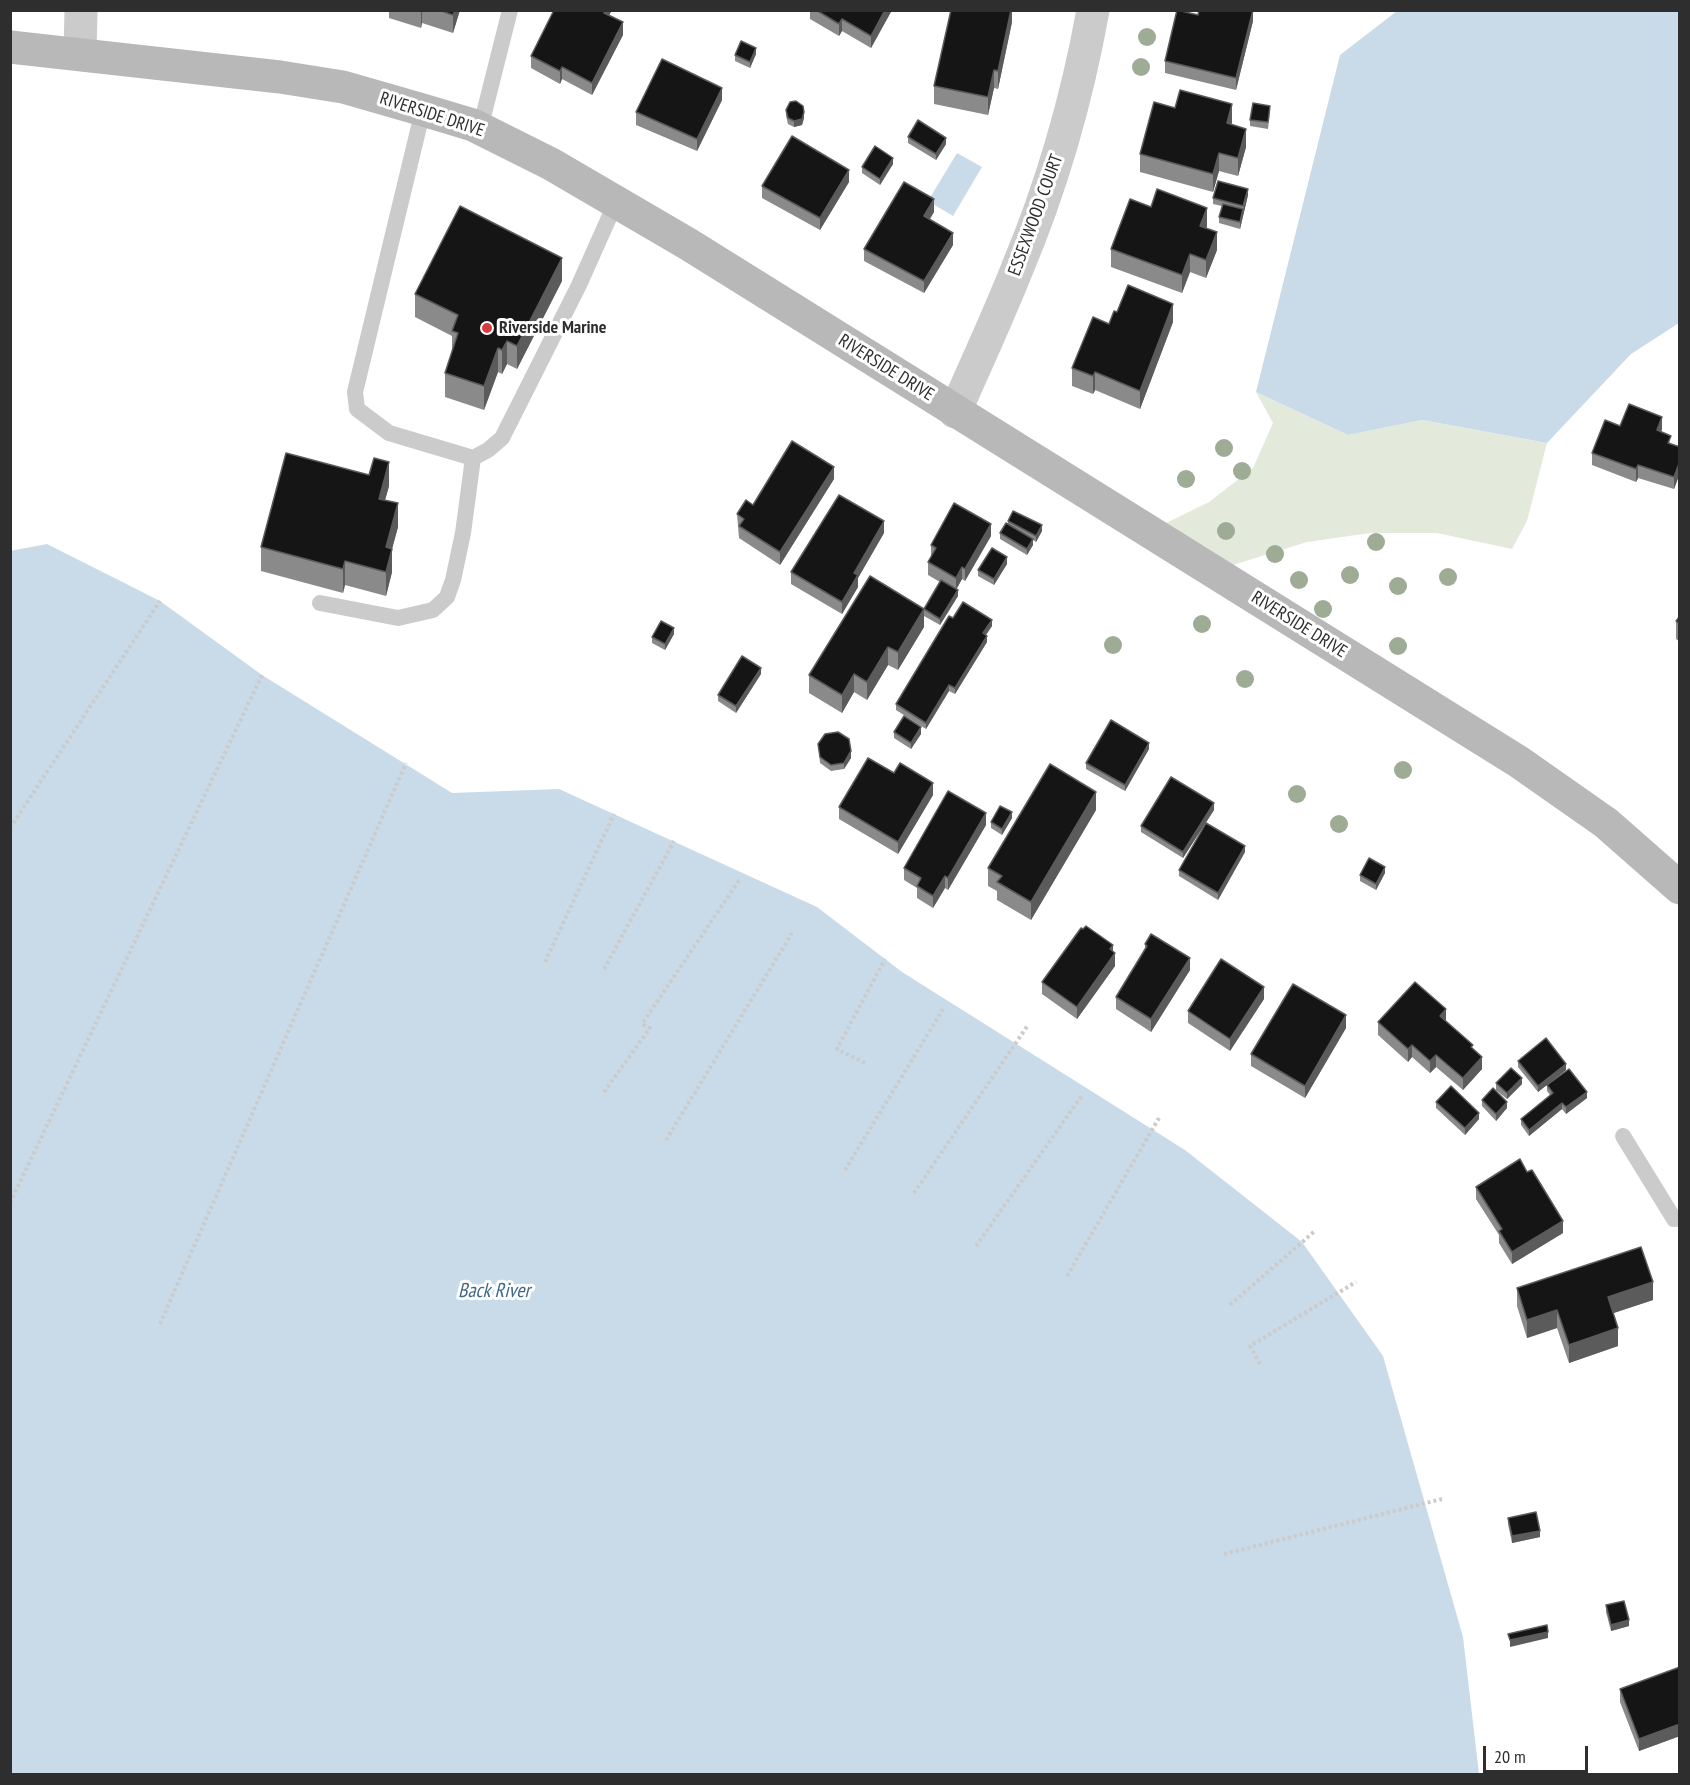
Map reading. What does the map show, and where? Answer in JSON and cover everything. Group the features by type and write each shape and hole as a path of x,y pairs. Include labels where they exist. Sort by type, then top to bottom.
{"street":[{"path":"80,54 81,10"},
{"name":"ESSEXWOOD COURT","path":"955,412 1018,268 1060,151 1083,64 1093,10"},
{"name":"RIVERSIDE DRIVE","path":"10,47 291,78 343,87 480,129 551,164 688,244 1519,762 1606,823 1680,888"}],"lane":[{"path":"480,129 510,10"},
{"path":"423,110 355,392 357,409 389,433 473,458 488,450 502,438 579,285 616,202"},
{"path":"320,603 398,618 434,610 447,597 453,580 463,532 473,458"},
{"path":"1623,1136 1674,1219 1680,1218"}],"path":[{"path":"10,828 160,602"},
{"path":"10,1203 262,675"},
{"path":"160,1324 406,763"},
{"path":"545,962 614,814"},
{"path":"604,969 674,841"},
{"path":"604,1092 650,1028 642,1023 740,879"},
{"path":"666,1140 792,933"},
{"path":"865,1063 837,1049 885,959"},
{"path":"845,1170 942,1010"},
{"path":"914,1193 1028,1025"},
{"path":"976,1246 1083,1094"},
{"path":"1067,1276 1159,1118"},
{"path":"1230,1305 1316,1230"},
{"path":"1260,1364 1250,1346 1356,1282"},
{"path":"1224,1554 1442,1499"}],"shaded area":[{"path":"1256,392 1348,435 1422,420 1547,443 1527,521 1512,549 1437,533 1370,533 1307,542 1230,566 1162,525 1209,502 1253,468 1273,423"}],"water":[{"path":"1397,11 1679,11 1679,323 1631,354 1547,443 1422,420 1348,435 1256,392 1340,55"},
{"path":"957,153 982,167 953,216 928,201"},
{"name":"Back River","path":"47,544 160,601 262,675 452,793 559,789 817,907 902,972 1185,1150 1302,1242 1383,1356 1463,1637 1479,1774 11,1774 10,551"}],"building":[{"path":"439,10 455,10 453,15"},
{"path":"554,10 605,10 604,13 623,22 592,83 562,67 560,71 531,56"},
{"path":"816,10 885,10 871,36 842,19 839,24"},
{"path":"951,10 1011,10 998,71 994,70 988,97 934,86"},
{"path":"1177,10 1198,15 1199,10 1253,10 1236,78 1165,61"},
{"path":"741,41 756,48 750,62 735,55"},
{"path":"662,59 722,88 697,139 636,112"},
{"path":"1180,90 1232,104 1227,123 1246,129 1238,158 1219,153 1213,174 1140,154 1154,102 1175,108"},
{"path":"796,101 803,106 804,112 802,119 794,121 788,118 786,110 790,102"},
{"path":"1253,103 1270,106 1268,122 1250,120"},
{"path":"918,120 946,138 936,154 908,137"},
{"path":"792,136 849,170 820,218 762,186"},
{"path":"875,146 893,158 880,179 862,167"},
{"path":"1218,181 1248,189 1243,206 1213,198"},
{"path":"904,182 934,199 924,216 953,233 924,281 864,249"},
{"path":"1157,189 1207,208 1200,226 1217,232 1206,260 1190,254 1182,275 1111,249 1130,199 1151,207"},
{"path":"1223,204 1243,209 1240,222 1219,217"},
{"name":"Riverside Marine","path":"460,206 562,258 517,346 507,341 502,350 498,348 484,386 445,373 458,333 452,331 458,315 415,294"},
{"path":"1128,285 1173,304 1140,391 1095,372 1093,376 1072,368 1093,317 1109,324 1114,311 1117,312"},
{"path":"1629,404 1662,417 1657,430 1671,436 1668,443 1680,447 1680,461 1674,477 1638,465 1636,469 1592,453 1605,420 1620,426"},
{"path":"792,441 834,467 780,552 739,526 744,519 737,514 746,500 753,505"},
{"path":"286,453 369,475 374,458 389,462 379,499 398,503 386,547 392,549 386,572 345,561 343,569 261,547"},
{"path":"839,495 884,521 854,573 858,575 842,602 791,572"},
{"path":"954,503 991,524 965,569 962,567 956,578 928,562 936,548 931,545"},
{"path":"1013,511 1042,525 1036,536 1008,521"},
{"path":"1006,523 1033,539 1027,549 1000,533"},
{"path":"992,548 1007,557 994,579 978,570"},
{"path":"870,576 924,609 898,652 888,647 867,682 854,674 842,695 809,675"},
{"path":"941,580 958,590 940,619 924,609"},
{"path":"963,602 992,620 983,633 987,636 955,688 949,685 926,723 896,704 949,616 953,618"},
{"path":"661,621 674,628 665,644 652,637"},
{"path":"742,656 761,668 736,706 718,695"},
{"path":"904,716 921,727 911,743 894,732"},
{"path":"1111,720 1149,743 1125,785 1086,763"},
{"path":"838,732 849,739 851,751 844,763 831,765 820,757 818,744 825,734"},
{"path":"868,758 894,773 900,763 933,783 898,842 839,807"},
{"path":"1050,764 1096,792 1031,902 997,882 1002,876 988,868"},
{"path":"1171,777 1214,803 1183,852 1141,826"},
{"path":"948,791 986,813 948,878 945,876 933,896 917,886 921,878 904,868"},
{"path":"1000,806 1012,812 1002,829 991,822"},
{"path":"1206,823 1245,846 1218,893 1179,870"},
{"path":"1369,858 1385,867 1376,884 1360,875"},
{"path":"1086,926 1113,945 1110,949 1115,953 1077,1007 1042,982 1081,928"},
{"path":"1151,934 1190,958 1151,1019 1116,997 1147,946 1145,944"},
{"path":"1221,959 1264,987 1230,1039 1188,1011"},
{"path":"1415,982 1446,1009 1440,1016 1473,1045 1471,1047 1482,1057 1463,1078 1436,1055 1430,1061 1412,1045 1408,1049 1378,1022"},
{"path":"1293,984 1346,1015 1305,1086 1251,1054"},
{"path":"1546,1038 1566,1064 1538,1086 1518,1061"},
{"path":"1511,1068 1522,1078 1507,1093 1496,1083"},
{"path":"1569,1069 1587,1092 1566,1107 1562,1103 1529,1130 1521,1119 1553,1093 1547,1085"},
{"path":"1451,1086 1479,1113 1465,1128 1436,1102"},
{"path":"1493,1088 1507,1102 1496,1114 1482,1100"},
{"path":"1520,1159 1527,1172 1532,1170 1563,1221 1512,1252 1499,1231 1502,1229 1476,1187"},
{"path":"1641,1247 1653,1282 1608,1297 1618,1328 1569,1345 1557,1310 1527,1320 1517,1288"},
{"path":"1536,1512 1540,1531 1512,1536 1508,1518"},
{"path":"1624,1601 1629,1620 1611,1625 1606,1605"},
{"path":"1547,1625 1548,1632 1510,1640 1508,1634"},
{"path":"1680,1667 1680,1724 1639,1739 1620,1689"}],"place":[{"name":"Riverside Marine","path":"487,328"}]}
